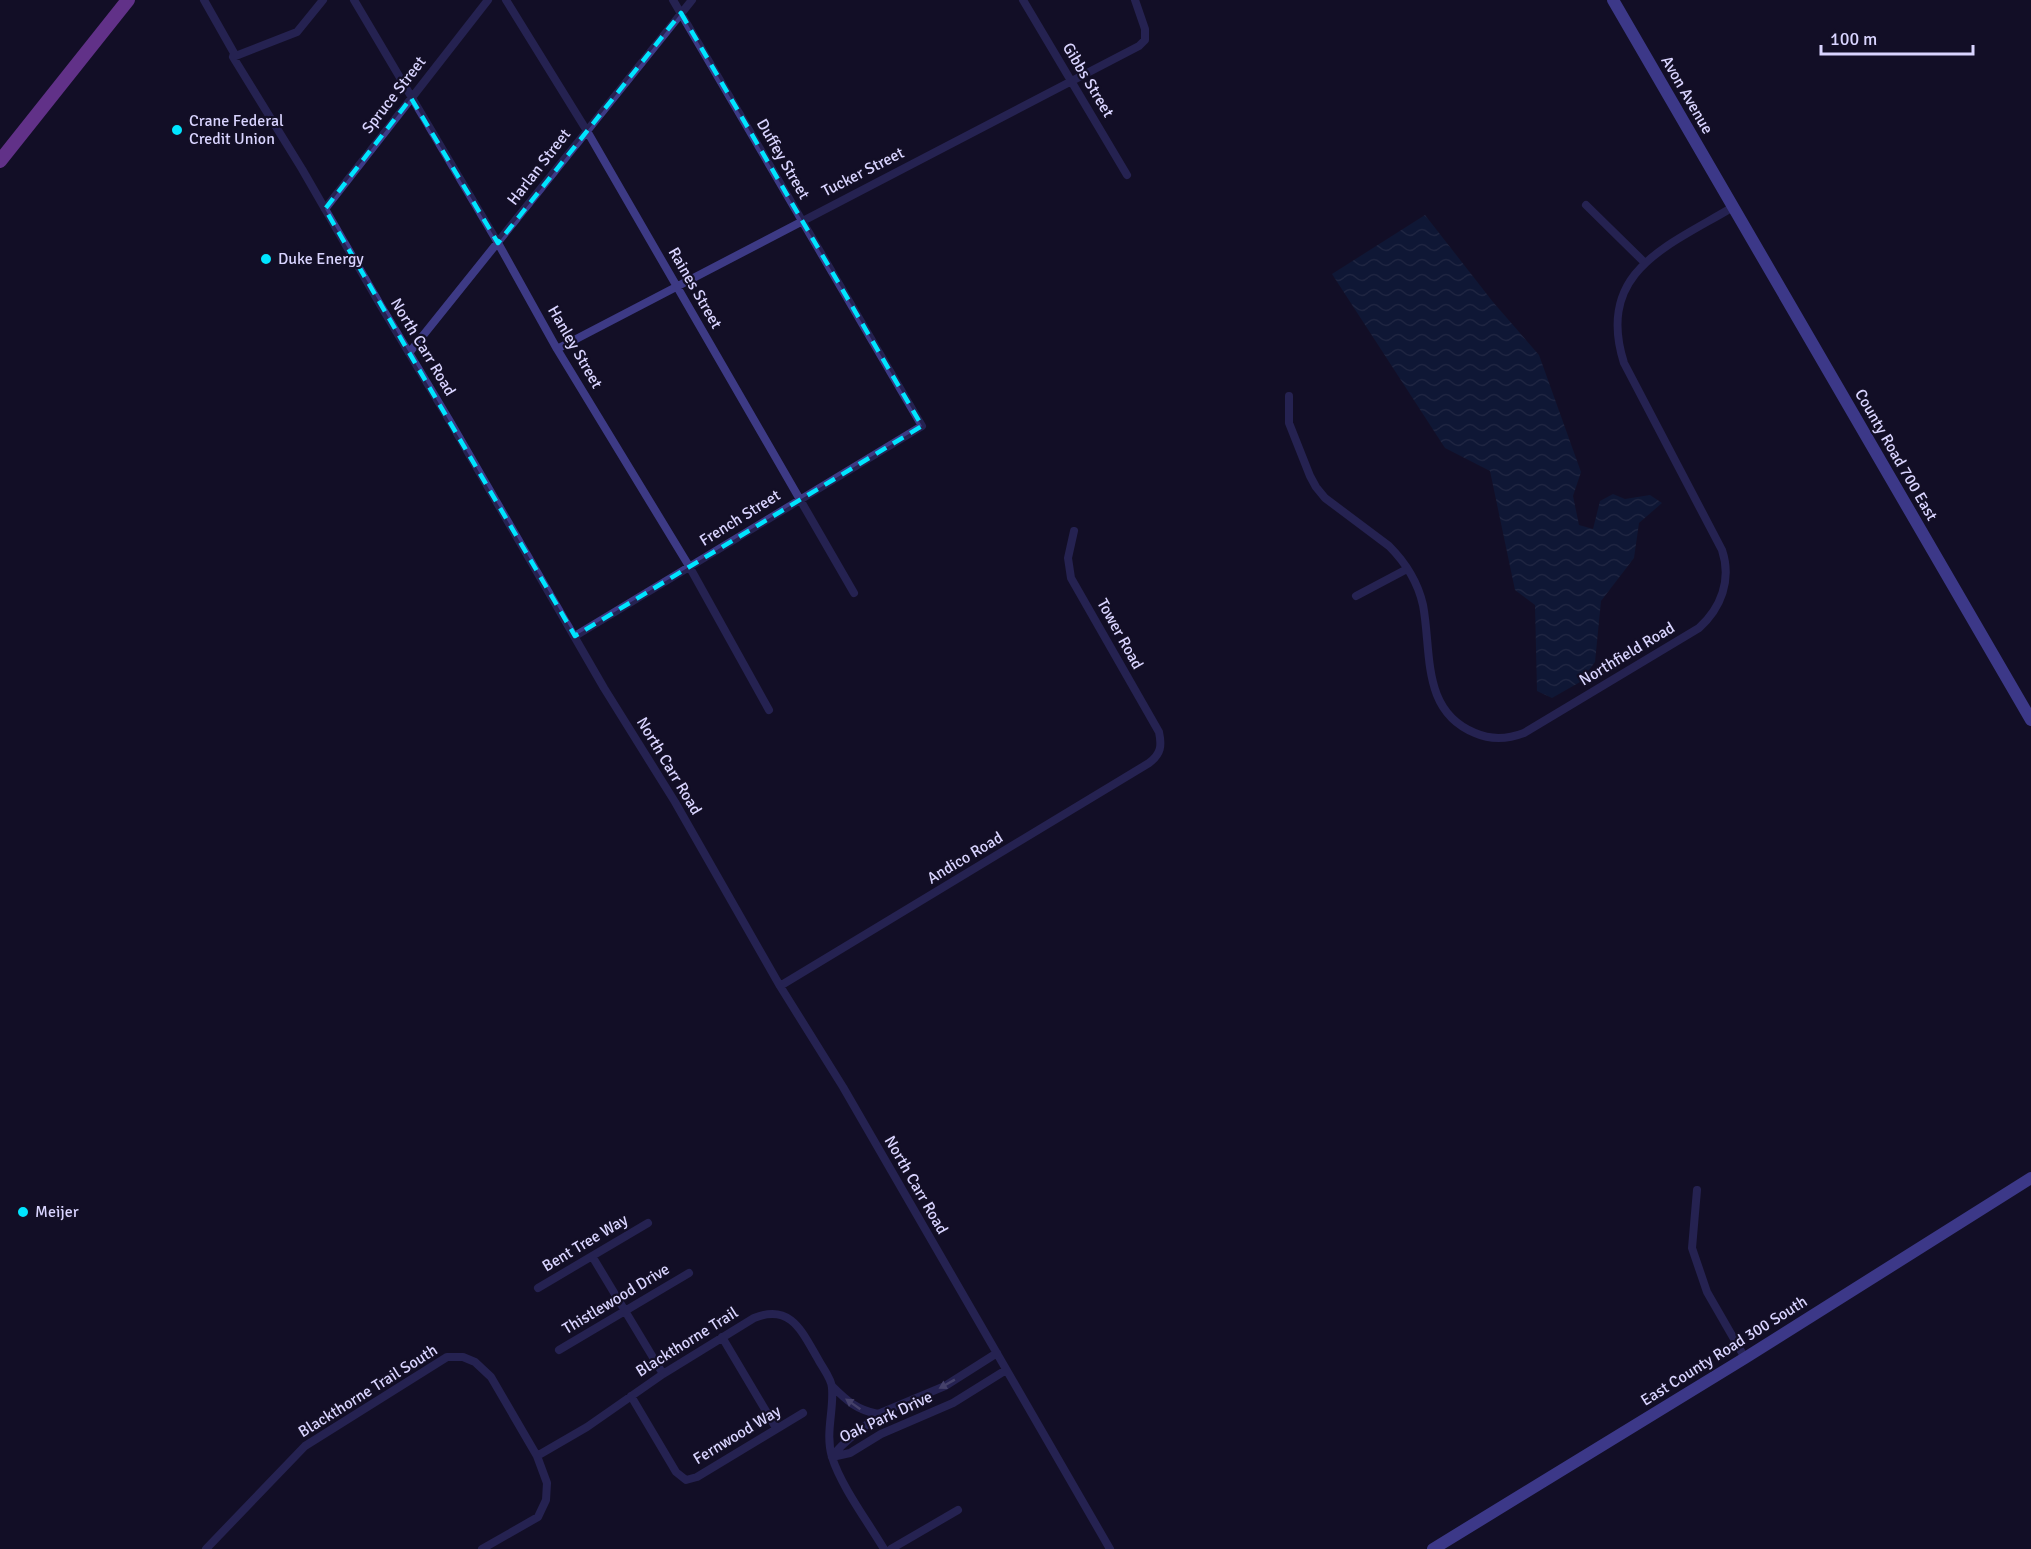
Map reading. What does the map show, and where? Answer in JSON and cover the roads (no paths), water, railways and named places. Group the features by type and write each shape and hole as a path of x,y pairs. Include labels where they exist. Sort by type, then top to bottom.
{"main road":[{"path":"0,161 128,0"},
{"name":"Avon Avenue","path":"1613,0 1733,207"},
{"name":"County Road 700 East","path":"1733,207 2031,720"},
{"name":"East County Road 300 South","path":"1433,1549 1447,1546 2031,1178"}],"street":[{"name":"North Carr Road","path":"204,0 234,53 233,57 325,209 609,696 675,802 780,986 843,1088 1110,1549"},
{"path":"233,57 297,32 322,0"},
{"name":"Hanley Street","path":"354,0 498,243 557,349 689,566 769,710"},
{"name":"Spruce Street","path":"325,209 488,0"},
{"name":"Raines Street","path":"507,0 587,131 854,593"},
{"name":"Duffey Street","path":"673,0 922,426"},
{"name":"Harlan Street","path":"409,353 692,0"},
{"name":"Gibbs Street","path":"1023,0 1127,175"},
{"name":"Tucker Street","path":"557,349 1139,46 1145,40 1145,29 1135,0"},
{"path":"1586,205 1644,262"},
{"name":"Northfield Road","path":"1288,396 1289,423 1316,487 1325,498 1389,546 1407,569 1418,590 1430,671 1440,704 1454,721 1465,729 1489,737 1516,736 1535,727 1699,628 1712,615 1721,600 1726,580 1722,550 1624,363 1618,334 1620,305 1630,280 1644,262 1733,207"},
{"name":"French Street","path":"575,636 922,426"},
{"name":"Tower Road","path":"1074,531 1068,558 1071,578 1158,732 1161,748"},
{"path":"1356,596 1407,569"},
{"name":"Andico Road","path":"780,986 1149,763 1155,759 1161,748"},
{"path":"1697,1190 1692,1248 1707,1292 1745,1358"},
{"name":"Bent Tree Way","path":"538,1288 648,1223"},
{"path":"592,1256 663,1374"},
{"name":"Thistlewood Drive","path":"559,1350 689,1272"},
{"name":"Blackthorne Trail","path":"537,1456 587,1428 663,1374 764,1314 777,1313 791,1318 801,1328 832,1386"},
{"path":"722,1337 776,1428"},
{"name":"Oak Park Drive","path":"832,1457 842,1443 871,1422 878,1414 945,1386 997,1353"},
{"name":"Blackthorne Trail South","path":"206,1549 305,1446 447,1358 463,1357 475,1362 492,1377 537,1456 548,1483 546,1500 538,1517 482,1549"},
{"name":"Oak Park Drive","path":"832,1457 850,1454 880,1434 953,1403 1006,1370"},
{"path":"832,1386 828,1442 832,1457 838,1473 884,1549"},
{"name":"Oak Park Drive","path":"832,1386 856,1408 878,1414"},
{"name":"Fernwood Way","path":"631,1396 676,1472 686,1480 697,1477 802,1413"},
{"path":"891,1549 958,1510"}],"water":[{"path":"1425,215 1493,302 1539,355 1581,472 1573,496 1579,525 1593,529 1600,501 1613,494 1625,499 1650,495 1662,503 1639,523 1634,558 1601,601 1595,662 1580,682 1552,698 1537,691 1535,605 1515,590 1490,471 1445,448 1332,274"}],"place":[{"name":"Crane Federal Credit Union","path":"177,130"},
{"name":"Duke Energy","path":"266,259"},
{"name":"Meijer","path":"23,1212"}]}
